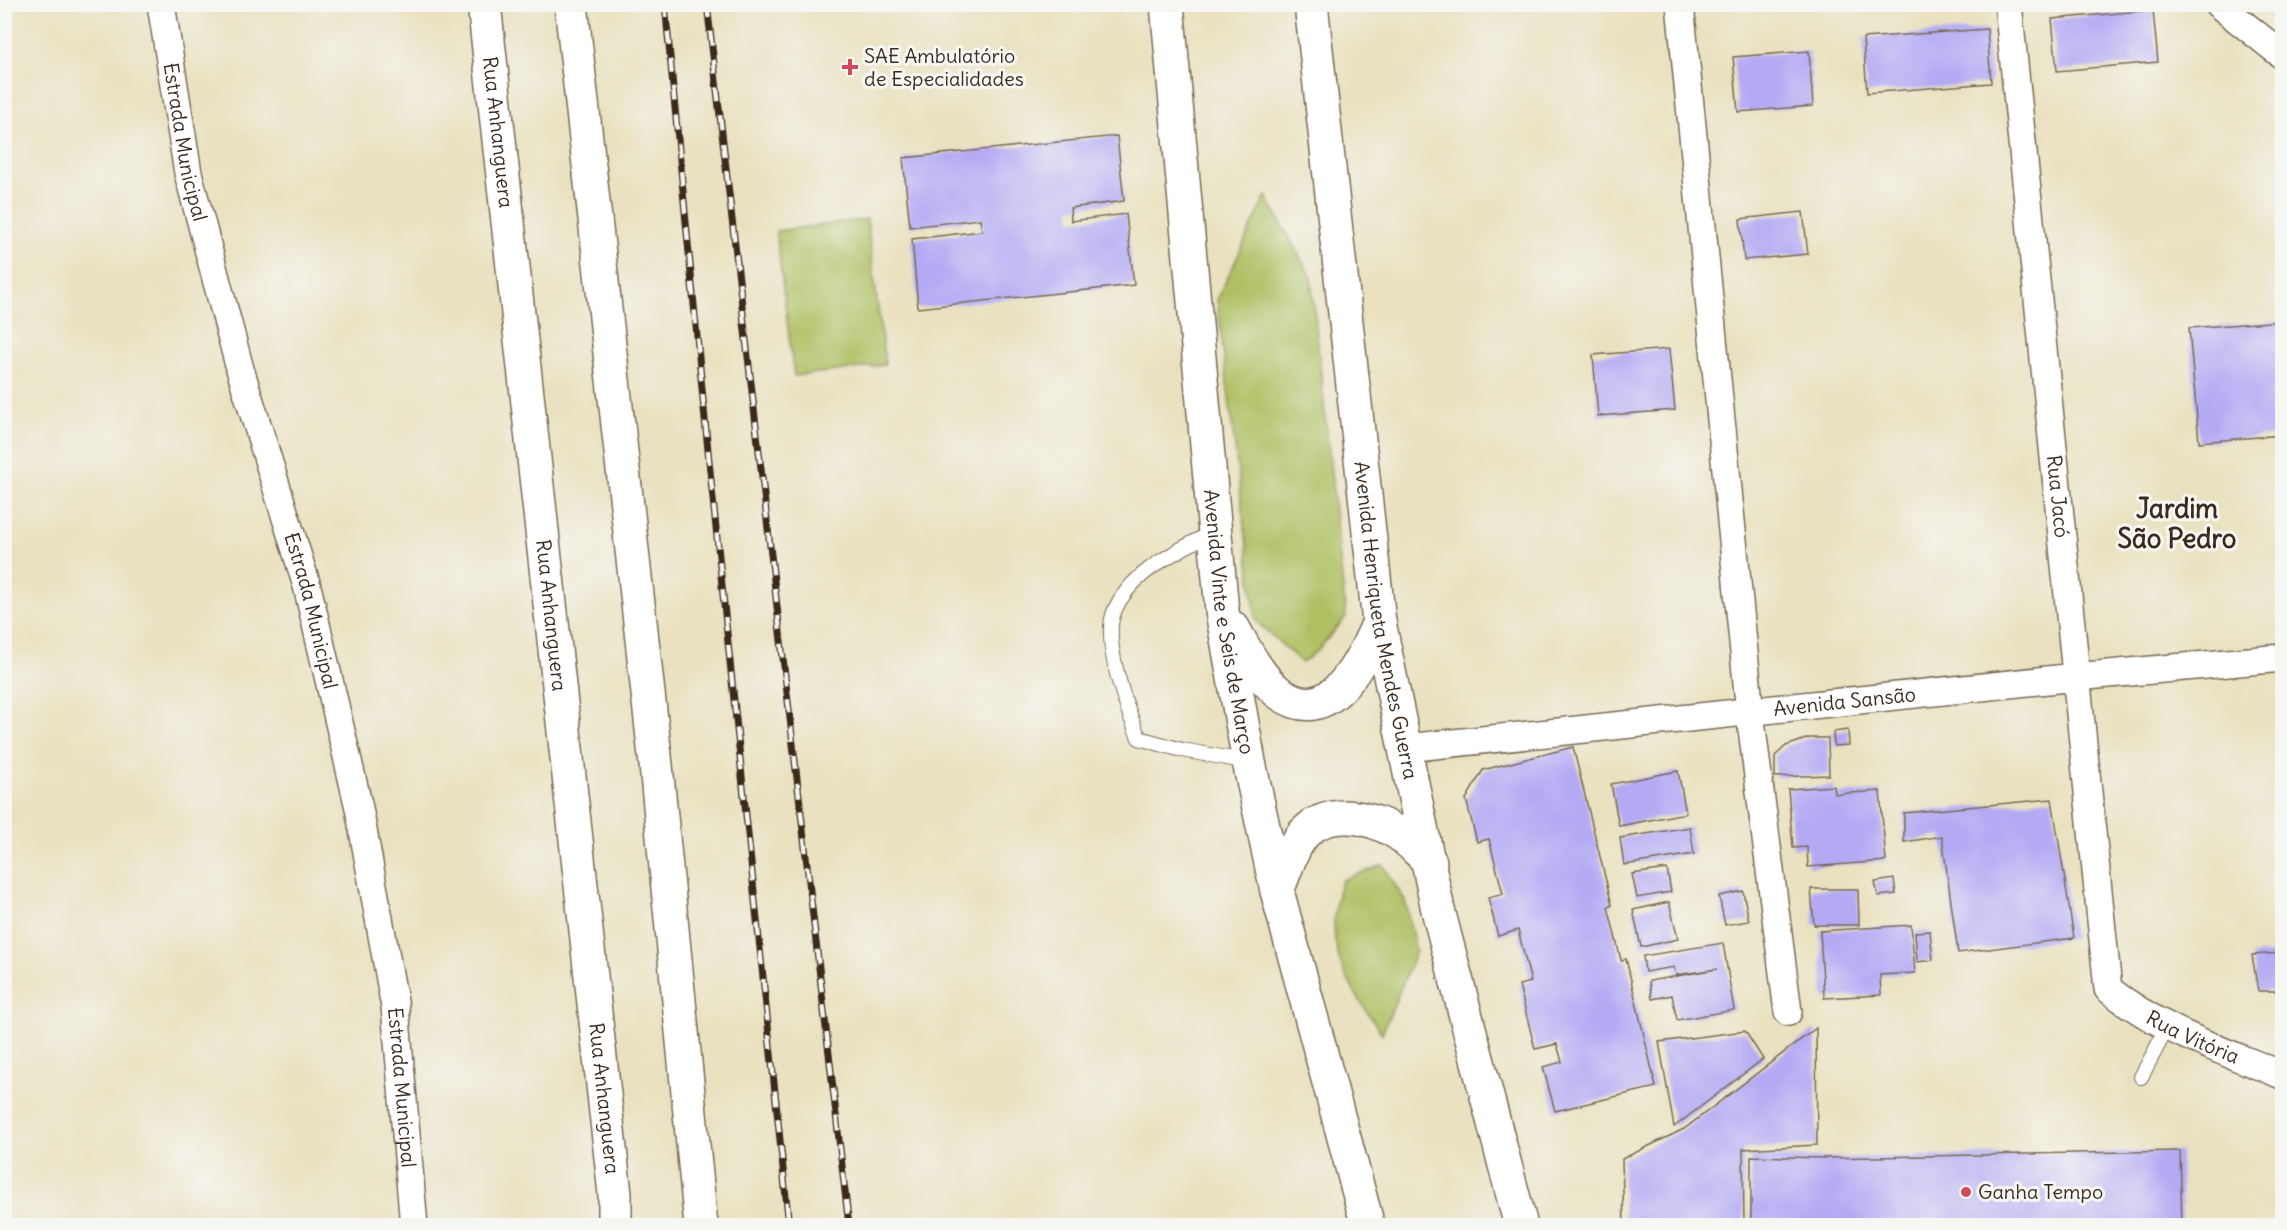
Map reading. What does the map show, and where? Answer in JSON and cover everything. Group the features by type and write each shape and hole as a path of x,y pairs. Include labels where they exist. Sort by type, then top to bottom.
{"main road":[{"name":"Rua Anhanguera","path":"484,4 615,1194 615,1226"},
{"path":"571,4 657,765 701,1226"},
{"name":"Avenida Vinte e Seis de Março","path":"1167,4 1222,611 1249,762 1277,891 1368,1226"},
{"name":"Avenida Henriqueta Mendes Guerra","path":"1311,4 1380,622 1438,910 1521,1226"},
{"path":"1222,611 1257,668 1278,692 1305,705 1328,700 1337,692 1362,656 1380,622"},
{"path":"1277,891 1299,840 1314,826 1334,817 1360,818 1377,823 1403,837 1430,862"},
{"path":"689,1226 695,1167"}],"street":[{"name":"Estrada Municipal","path":"161,4 188,173 240,369 307,586 359,808 395,1007 414,1226"},
{"path":"1680,4 1750,713 1788,1012"},
{"name":"Rua Jacó","path":"2008,4 2108,989"},
{"path":"2218,4 2283,55"},
{"name":"Avenida Sansão","path":"1406,748 2076,677 2283,658"},
{"name":"Rua Vitória","path":"2108,989 2133,1009 2166,1028 2283,1074"}],"lane":[{"path":"1215,531 1159,561 1127,591 1113,613 1111,637 1116,670 1126,709 1139,738 1182,750 1249,762"},
{"path":"2141,1077 2166,1028"}],"green space":[{"path":"1266,196 1311,277 1346,617 1318,650 1302,663 1256,621 1217,300"},
{"path":"867,219 885,365 794,376 776,231"},
{"path":"1383,865 1405,901 1416,951 1382,1034 1357,997 1340,962 1335,944 1334,924 1342,880"}],"building":[{"path":"1393,4 1412,4 1412,6 1393,8"},
{"path":"2153,10 2158,62 2057,71 2052,19"},
{"path":"1987,29 1991,83 1867,93 1863,38"},
{"path":"1809,51 1813,106 1738,112 1733,57"},
{"path":"1117,136 1124,201 1070,208 1071,221 1126,214 1134,285 918,308 912,239 982,231 980,219 910,227 903,158"},
{"path":"1803,212 1808,254 1744,260 1740,219"},
{"path":"2282,321 2282,435 2199,442 2189,328"},
{"path":"1669,349 1675,410 1598,416 1593,355"},
{"path":"1848,730 1849,745 1834,746 1833,732"},
{"path":"1809,738 1828,738 1829,775 1775,777 1775,756 1786,746"},
{"path":"1573,747 1612,905 1608,907 1621,960 1626,959 1656,1087 1555,1111 1543,1067 1562,1062 1557,1044 1535,1049 1519,985 1531,982 1518,930 1498,936 1488,898 1503,894 1489,839 1477,842 1466,799 1483,770"},
{"path":"1678,771 1686,813 1619,826 1611,784"},
{"path":"1834,786 1835,794 1880,791 1886,861 1808,867 1807,847 1793,848 1788,789"},
{"path":"2052,799 2074,938 1958,953 1942,836 1904,842 1904,813"},
{"path":"1690,827 1694,854 1624,865 1620,838"},
{"path":"1667,869 1671,892 1637,898 1632,874"},
{"path":"1894,879 1896,894 1878,896 1875,882"},
{"path":"1811,889 1858,889 1859,925 1814,925"},
{"path":"1743,891 1749,921 1725,925 1719,896"},
{"path":"1669,902 1678,939 1641,947 1633,910"},
{"path":"1911,925 1915,973 1880,975 1881,995 1824,998 1820,931"},
{"path":"1930,931 1933,960 1917,962 1915,932"},
{"path":"1723,943 1734,1010 1677,1020 1672,995 1652,999 1649,981 1717,969 1676,975 1674,967 1645,972 1643,956"},
{"path":"2282,953 2282,991 2258,991 2252,955"},
{"path":"1816,1028 1817,1145 1743,1149 1744,1226 1624,1226 1622,1159 1684,1129"},
{"path":"1745,1031 1763,1059 1674,1127 1659,1042"},
{"name":"Ganha Tempo","path":"2180,1151 2182,1226 1751,1226 1751,1156 1824,1158"}],"railway":[{"path":"665,4 709,461 789,1226"},
{"path":"707,4 849,1226"}],"place":[{"name":"SAE Ambulatório de Especialidades","path":"850,67"},
{"name":"Ganha Tempo","path":"1966,1192"}],"district":[{"name":"Jardim São Pedro","path":"2177,524"}]}
